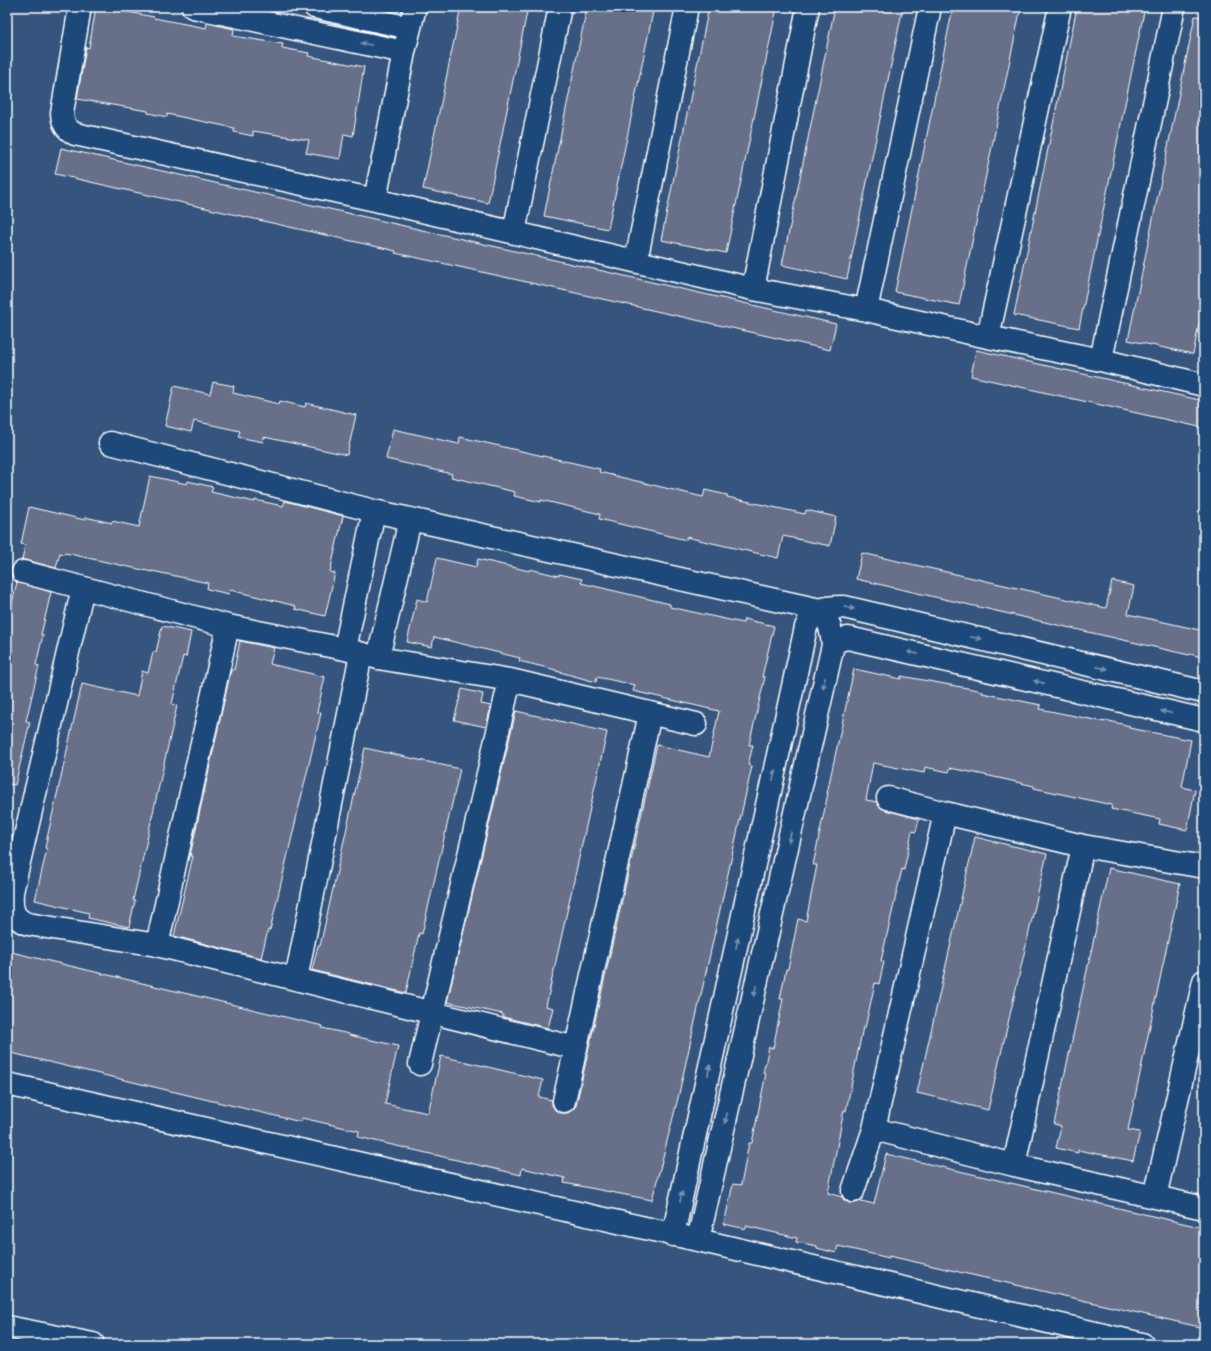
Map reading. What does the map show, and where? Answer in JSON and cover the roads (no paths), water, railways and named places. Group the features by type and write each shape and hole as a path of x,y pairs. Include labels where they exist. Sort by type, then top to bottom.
{"street":[{"path":"80,7 62,113 62,120 65,127 75,134 375,200 753,288 866,310 1101,360 1204,384"},
{"path":"193,7 404,52"},
{"path":"315,7 410,28"},
{"path":"375,200 404,52 415,7"},
{"path":"514,232 560,7"},
{"path":"636,261 687,7"},
{"path":"753,288 808,7"},
{"path":"866,310 930,7"},
{"path":"988,337 1060,7"},
{"path":"1101,360 1174,7"},
{"path":"110,443 410,520 820,610 828,620 832,630 833,645 698,1240"},
{"path":"296,979 361,654 374,511"},
{"path":"361,654 410,520"},
{"path":"23,572 228,626 361,654 510,680 696,724"},
{"path":"83,588 12,892 11,903 20,922 157,946 576,1048"},
{"path":"673,1235 806,627 812,615 820,610 832,607 844,607 1204,692"},
{"path":"157,946 228,626"},
{"path":"833,645 839,640 848,638 1204,720"},
{"path":"420,1064 510,680"},
{"path":"564,1101 650,714"},
{"path":"888,798 1083,846 1204,867"},
{"path":"768,799 797,806"},
{"path":"853,1191 874,1129 945,813"},
{"path":"1014,1165 1083,846"},
{"path":"1155,1197 1204,981"},
{"path":"7,1084 698,1240 1142,1344"},
{"path":"874,1129 1014,1165 1204,1208"},
{"path":"7,1327 93,1344"}]}
